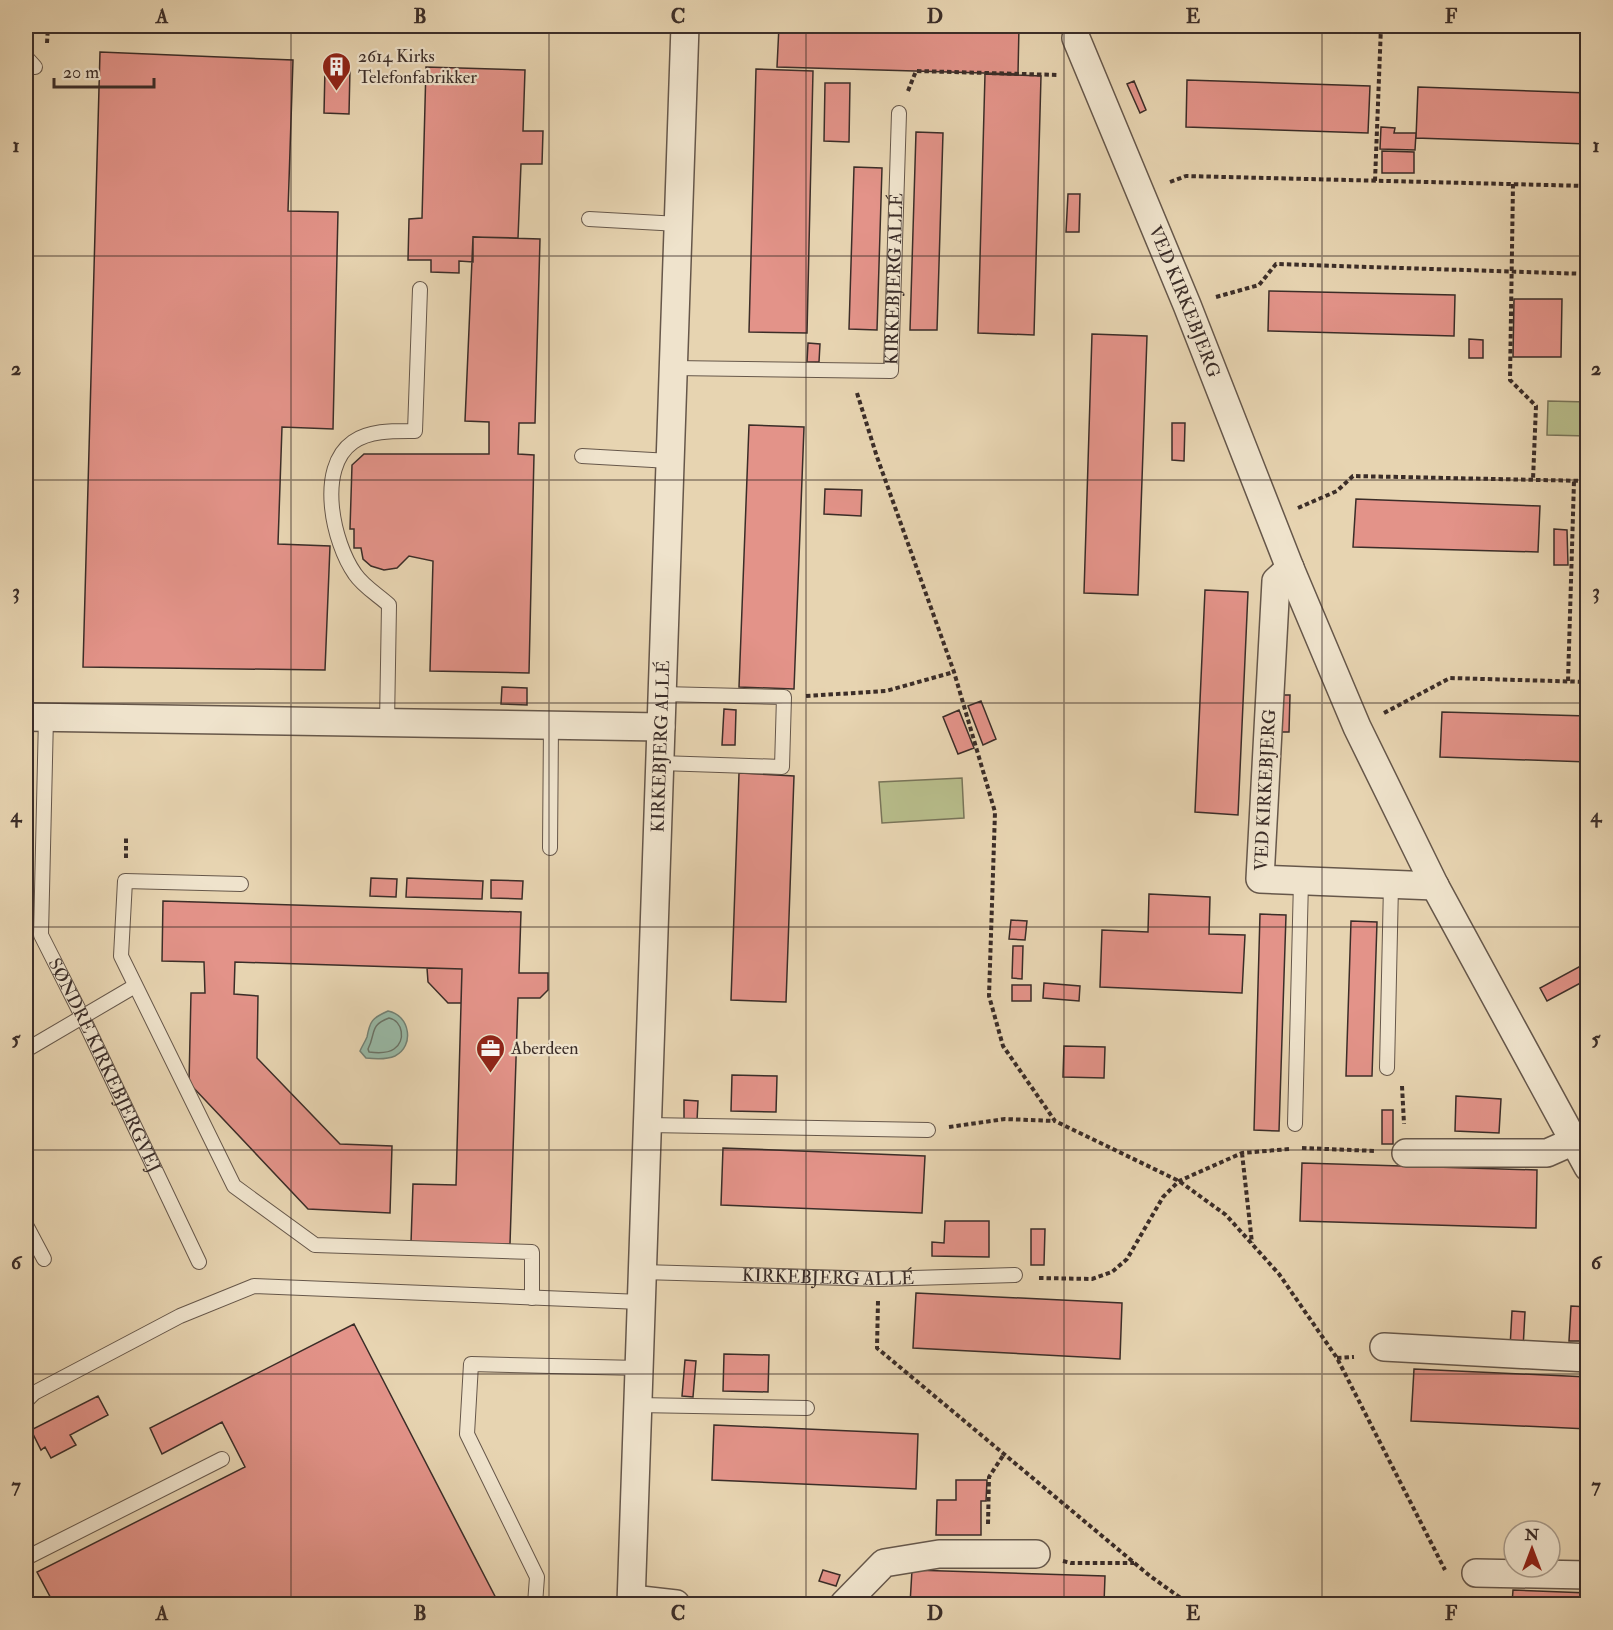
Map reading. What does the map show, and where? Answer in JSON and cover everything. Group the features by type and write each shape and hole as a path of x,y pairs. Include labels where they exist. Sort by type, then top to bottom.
{"street":[{"name":"KIRKEBJERG ALLÉ","path":"632,1602 685,26"},
{"name":"VED KIRKEBJERG","path":"1076,38 1141,192 1271,520 1357,727 1435,886 1587,1167"},
{"name":"VED KIRKEBJERG","path":"1290,567 1276,581 1260,879 1435,886"},
{"name":"SØNDRE KIRKEBJERGVEJ","path":"36,717 661,727"},
{"path":"1406,1153 1546,1153 1574,1141"},
{"path":"1384,1347 1587,1358"},
{"path":"844,1605 884,1563 939,1554 1036,1554"},
{"path":"1476,1574 1587,1575"},
{"path":"632,1602 676,1605"}],"lane":[{"name":"KIRKEBJERG ALLÉ","path":"674,368 891,371 899,113"},
{"path":"589,219 679,224"},
{"path":"387,723 388,605 356,576 348,563 331,503 332,477 335,464 353,441 387,431 415,431 420,289"},
{"path":"582,456 670,461"},
{"path":"660,763 782,767 784,698 662,694"},
{"name":"SØNDRE KIRKEBJERGVEJ","path":"36,717 41,935 199,1262"},
{"path":"549,848 551,725"},
{"path":"241,884 125,881 121,956 234,1186 315,1245 532,1252 532,1298"},
{"path":"1294,1124 1301,881"},
{"path":"1387,1068 1391,885"},
{"path":"26,1050 135,986"},
{"path":"648,1125 928,1130"},
{"path":"26,1225 44,1259"},
{"name":"KIRKEBJERG ALLÉ","path":"642,1272 879,1279 1015,1275"},
{"path":"26,1401 34,1393 180,1316 254,1286 641,1302"},
{"path":"535,1605 537,1577 467,1434 471,1364 639,1368"},
{"path":"637,1405 807,1407"},
{"path":"26,1558 222,1459"}],"path":[{"path":"1375,181 1381,26"},
{"path":"899,113 916,71 1092,76"},
{"path":"1141,192 1186,176 1587,186"},
{"path":"1513,184 1510,380 1536,406 1533,480"},
{"path":"1187,305 1259,285 1276,264 1587,274"},
{"path":"850,371 877,457 954,672 995,812 989,996 1003,1046 1055,1121"},
{"path":"1271,520 1337,491 1353,476 1587,481"},
{"path":"1568,681 1574,481"},
{"path":"784,698 886,691 954,672"},
{"path":"1357,727 1450,678 1587,682"},
{"path":"1015,1275 1028,1278 1092,1279 1112,1272 1127,1259 1163,1197 1179,1181 1242,1153 1298,1148 1406,1153 1402,1081 1387,1068"},
{"path":"928,1130 1005,1119 1055,1121 1179,1181 1227,1215 1279,1274 1337,1358 1448,1576"},
{"path":"1242,1153 1252,1244"},
{"path":"879,1279 877,1348 1135,1563 1189,1605"},
{"path":"987,1554 989,1477 1004,1454"},
{"path":"1036,1554 1071,1563 1135,1563"},
{"path":"1449,1605 1457,1602 1454,1592"}],"shaded area":[{"path":"1548,401 1587,402 1587,436 1547,435"},
{"path":"962,778 964,818 882,823 879,782"}],"water":[{"path":"388,1011 401,1018 405,1024 407,1038 405,1045 392,1057 366,1058 360,1051 371,1024 375,1018"}],"building":[{"path":"779,26 1019,26 1018,74 777,67"},
{"path":"100,52 293,60 288,211 338,212 333,429 282,427 278,544 330,546 325,670 83,667"},
{"path":"426,67 525,70 523,131 543,131 542,164 521,164 518,238 473,237 473,262 459,261 459,273 431,272 431,260 408,260 409,219 422,218"},
{"name":"2614 Kirks Telefonfabrikker","path":"325,68 350,68 349,114 324,113"},
{"path":"756,69 813,71 807,333 749,332"},
{"path":"985,74 1041,76 1034,335 978,333"},
{"path":"1187,80 1370,86 1368,133 1186,127"},
{"path":"1134,81 1146,110 1140,113 1127,84"},
{"path":"825,83 850,83 849,142 824,141"},
{"path":"1418,87 1588,93 1588,144 1416,138"},
{"path":"1381,127 1395,128 1394,133 1416,133 1415,150 1380,149"},
{"path":"916,132 943,133 937,330 910,330"},
{"path":"1382,151 1414,152 1414,173 1382,173"},
{"path":"854,167 882,168 877,330 849,329"},
{"path":"1068,194 1080,194 1079,232 1066,232"},
{"path":"473,237 540,239 535,423 519,423 518,454 534,455 529,673 430,671 433,561 409,556 397,568 384,570 371,566 363,559 361,548 354,548 354,529 350,529 352,465 364,454 489,454 489,422 465,421"},
{"path":"1269,291 1455,295 1454,336 1268,331"},
{"path":"1514,299 1562,299 1561,357 1513,357"},
{"path":"1092,334 1147,336 1138,595 1084,593"},
{"path":"1469,339 1483,340 1483,358 1469,358"},
{"path":"808,343 820,344 819,362 807,362"},
{"path":"1172,423 1185,423 1184,461 1172,460"},
{"path":"749,425 804,427 794,689 739,687"},
{"path":"825,489 862,490 861,516 824,514"},
{"path":"1356,499 1540,506 1538,552 1353,547"},
{"path":"1554,529 1567,530 1568,565 1554,565"},
{"path":"1205,590 1248,592 1238,815 1195,812"},
{"path":"502,687 527,688 527,705 501,704"},
{"path":"1277,695 1290,695 1289,732 1276,732"},
{"path":"981,701 996,739 983,745 968,706"},
{"path":"724,709 736,710 735,745 722,745"},
{"path":"959,710 974,748 958,754 943,717"},
{"path":"1442,712 1588,716 1588,762 1440,757"},
{"path":"739,773 794,776 786,1002 731,1000"},
{"path":"371,878 397,879 396,897 370,896"},
{"path":"407,878 483,881 482,899 406,897"},
{"path":"491,880 523,881 522,899 491,898"},
{"path":"1149,894 1210,897 1209,934 1245,935 1242,993 1100,987 1102,930 1148,932"},
{"path":"163,901 521,912 519,973 548,973 548,990 540,998 518,998 510,1244 411,1243 413,1184 456,1185 462,969 235,962 234,994 258,996 257,1058 340,1144 392,1146 390,1213 308,1209 189,1083 191,993 205,993 204,962 162,961"},
{"path":"1260,914 1286,915 1279,1131 1254,1130"},
{"path":"1011,920 1027,921 1025,940 1009,939"},
{"path":"1351,921 1377,922 1372,1076 1346,1076"},
{"path":"1013,946 1023,946 1022,979 1012,978"},
{"path":"1588,962 1588,979 1547,1001 1540,988"},
{"path":"427,968 462,969 461,1003 448,1003 428,982"},
{"path":"1044,983 1080,986 1079,1001 1043,998"},
{"path":"1012,985 1031,985 1031,1001 1012,1001"},
{"path":"1064,1046 1105,1047 1104,1078 1063,1077"},
{"path":"732,1075 777,1076 776,1112 731,1111"},
{"path":"1456,1096 1501,1099 1499,1133 1455,1131"},
{"path":"684,1100 698,1101 697,1121 684,1120"},
{"path":"1382,1110 1393,1110 1393,1144 1382,1144"},
{"path":"723,1148 925,1156 922,1213 721,1205"},
{"path":"1302,1163 1537,1170 1536,1228 1300,1221"},
{"path":"945,1221 989,1221 989,1257 932,1256 932,1242 944,1243"},
{"path":"1031,1229 1045,1229 1044,1265 1031,1265"},
{"path":"916,1293 1122,1303 1120,1359 913,1348"},
{"path":"1571,1306 1588,1307 1588,1341 1569,1341"},
{"path":"1512,1311 1525,1312 1523,1349 1510,1348"},
{"path":"354,1324 499,1604 54,1604 37,1572 245,1467 222,1422 162,1454 150,1428"},
{"path":"724,1354 769,1355 768,1392 723,1391"},
{"path":"685,1360 696,1361 693,1397 682,1396"},
{"path":"1414,1369 1588,1377 1588,1429 1411,1421"},
{"path":"98,1396 108,1415 70,1435 76,1445 51,1458 45,1447 41,1450 31,1430"},
{"path":"714,1425 918,1434 916,1489 712,1480"},
{"path":"956,1480 987,1480 986,1501 981,1501 981,1535 936,1535 937,1500 956,1500"},
{"path":"823,1570 840,1575 836,1586 819,1581"},
{"path":"912,1570 1105,1576 1104,1604 910,1604"},
{"path":"1513,1590 1588,1593 1588,1604 1512,1604"}],"place":[{"name":"2614 Kirks Telefonfabrikker","path":"337,92"},
{"name":"Aberdeen","path":"490,1074"}]}
